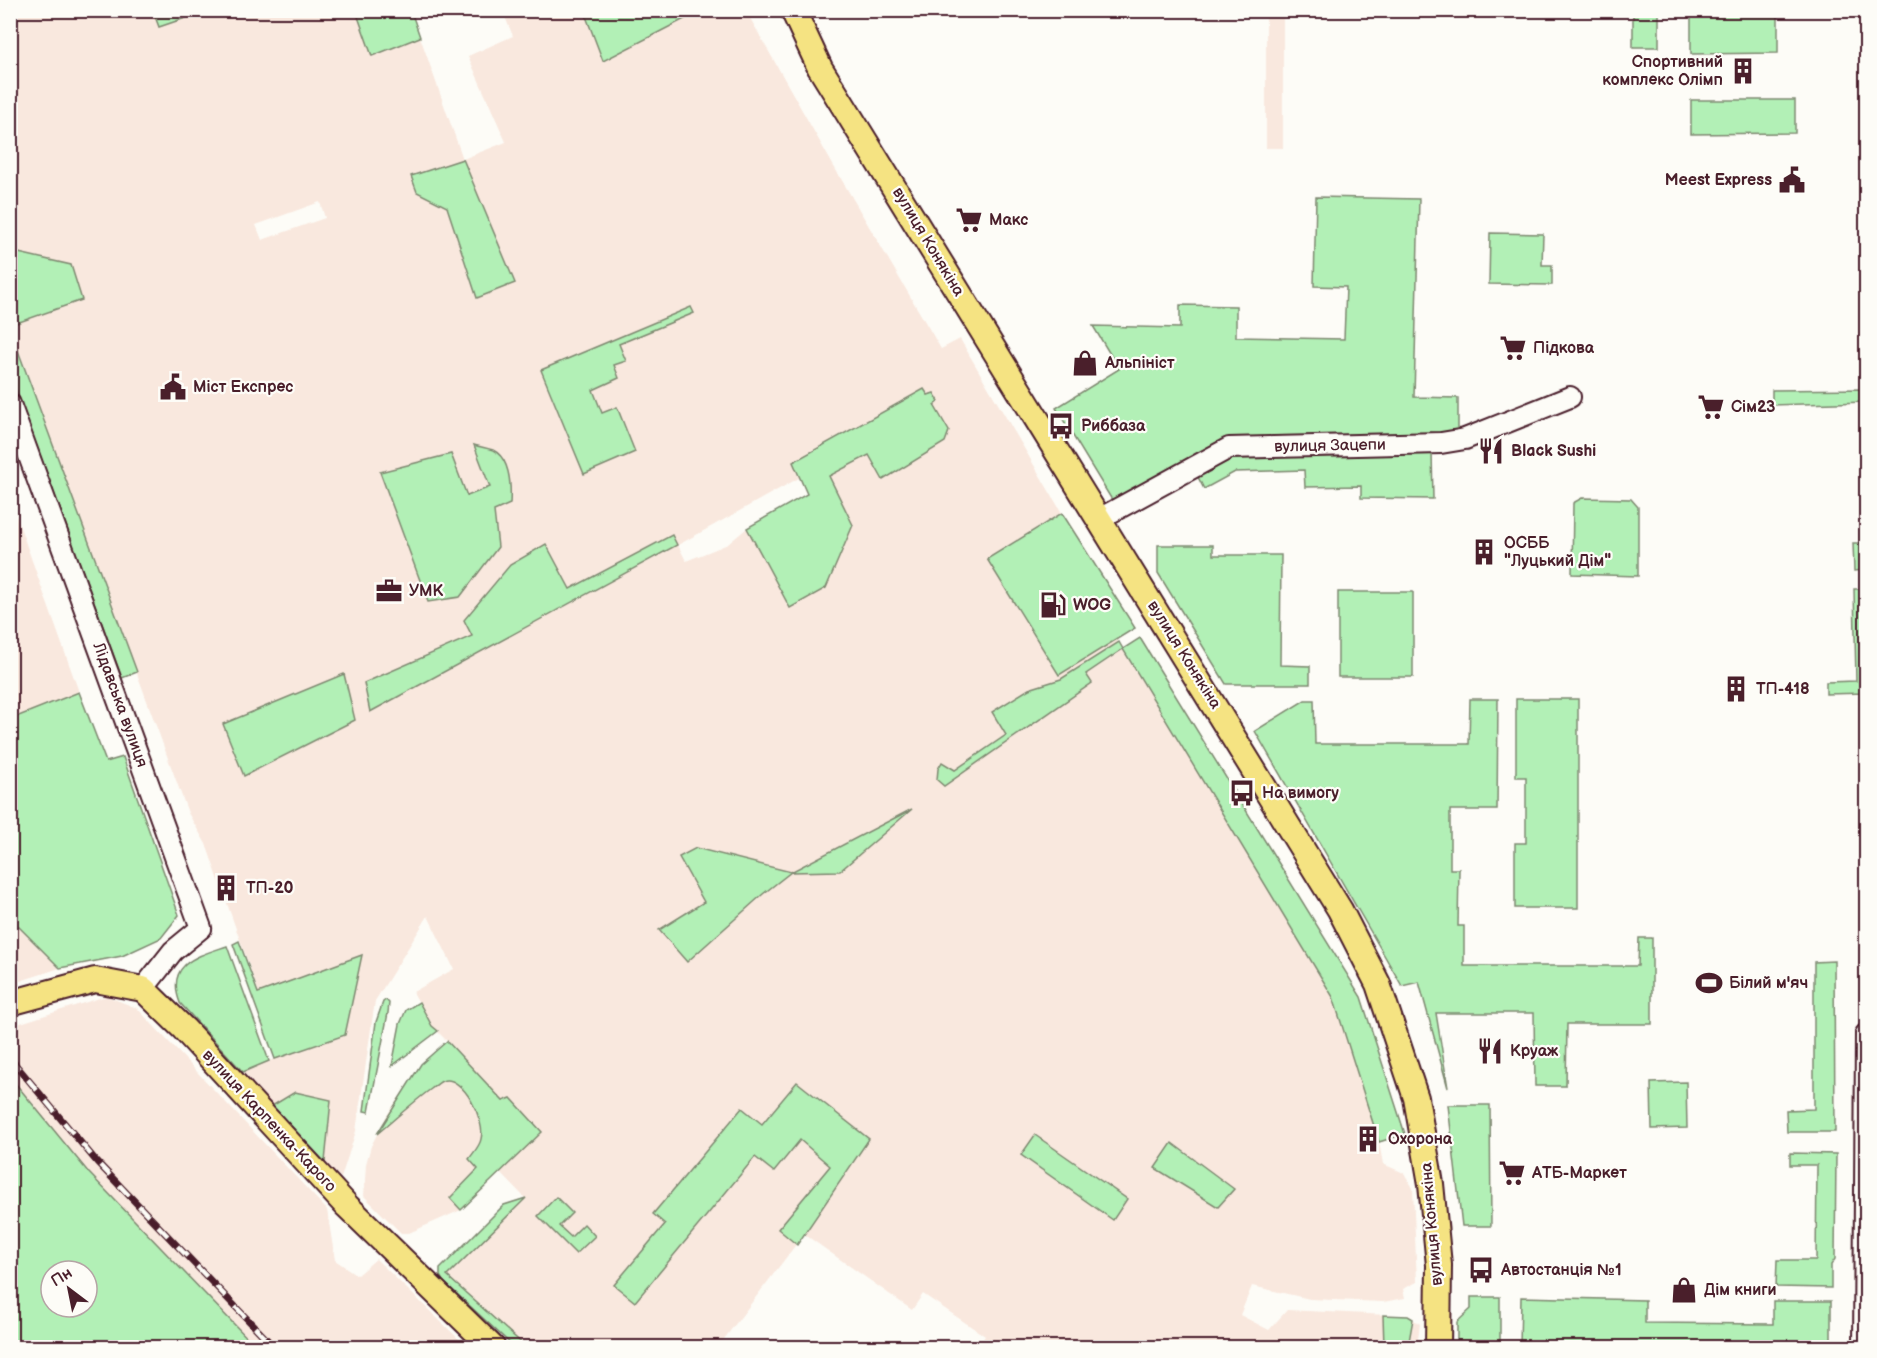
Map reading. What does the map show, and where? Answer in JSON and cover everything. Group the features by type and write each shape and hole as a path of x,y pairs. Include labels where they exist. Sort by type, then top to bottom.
{"main road":[{"name":"вулиця Конякіна","path":"793,10 820,68 1340,910 1378,984 1416,1098 1431,1184 1439,1265 1438,1347"},
{"path":"10,1003 95,980 143,989"},
{"name":"вулиця Карпенка-Карого","path":"143,989 184,1029 347,1206 493,1347"}],"street":[{"name":"вулиця Зацепи","path":"1099,519 1229,448 1442,443 1466,440 1570,397"},
{"name":"Лідавська вулиця","path":"10,404 201,928 173,951 143,989"},
{"path":"1864,1347 1866,1034"}],"shaded area":[{"path":"520,10 746,11 941,349 960,339 1062,513 1135,628 1117,640 1333,997 1379,1142 1383,1164 1404,1173 1413,1188 1417,1282 1403,1289 1405,1298 1383,1302 1310,1299 1252,1286 1240,1315 1269,1330 1287,1310 1408,1316 1420,1324 1417,1347 977,1347 985,1336 923,1294 912,1310 804,1234 718,1347 526,1347 446,1276 525,1198 500,1172 461,1210 409,1233 401,1233 364,1196 366,1164 371,1146 386,1117 421,1064 447,1041 432,1026 413,992 454,969 428,916 375,1001 356,1131 341,1178 325,1162 331,1100 295,1092 272,1106 243,1072 281,1056 206,844 188,813 11,329 10,11 411,11 463,159 506,142 468,56 513,36 505,17","holes":["320,202 325,218 262,240 256,225","799,478 807,494 747,528 728,544 686,561 678,545"]},
{"path":"1266,11 1283,11 1283,148 1266,148"},
{"path":"10,499 79,692 11,719 10,719"},
{"path":"11,919 60,968 11,984"},
{"path":"106,996 137,1008 327,1210 335,1260 357,1275 376,1259 467,1347 256,1347 89,1173 11,1078 11,1026"}],"green space":[{"path":"153,10 206,11 159,27"},
{"path":"356,11 411,11 420,37 372,56"},
{"path":"584,11 700,11 603,61"},
{"path":"1627,11 1659,11 1659,47 1633,47 1633,14"},
{"path":"1691,11 1778,11 1778,53 1691,54"},
{"path":"1691,100 1795,100 1795,133 1691,134"},
{"path":"463,159 515,283 477,298 447,207 417,192 411,176"},
{"path":"1316,197 1419,199 1414,397 1458,398 1458,431 1441,434 1226,438 1112,500 1056,408 1119,369 1093,326 1180,328 1180,305 1236,306 1236,337 1344,339 1346,287 1314,286"},
{"path":"1490,233 1543,234 1542,265 1552,265 1552,285 1489,284"},
{"path":"10,251 71,265 82,300 11,325"},
{"path":"691,307 694,313 619,344 626,361 614,365 619,378 593,390 602,413 617,407 635,452 584,474 541,370"},
{"path":"16,345 137,672 122,678 11,376 11,347"},
{"path":"924,389 928,395 934,393 939,401 934,405 949,431 945,442 883,480 869,455 829,476 853,525 826,588 790,608 747,528 807,494 793,462"},
{"path":"1866,389 1866,402 1772,405 1772,390"},
{"path":"474,445 499,454 509,474 510,504 494,511 498,547 460,597 428,602 380,472 451,454 467,496 490,487"},
{"path":"1432,452 1433,499 1361,498 1361,486 1305,487 1304,470 1235,472 1204,489 1197,475 1231,456"},
{"path":"1582,498 1631,499 1638,507 1638,576 1572,574 1573,503"},
{"path":"1062,513 1135,628 1059,675 987,559"},
{"path":"1860,530 1866,530 1866,570 1854,571 1853,543 1860,543"},
{"path":"672,535 677,545 370,712 364,683 472,636 464,620 510,565 546,544 570,589"},
{"path":"1158,545 1213,545 1213,555 1281,555 1280,665 1310,666 1310,684 1226,684 1158,573"},
{"path":"1854,589 1866,589 1866,693 1826,694 1826,682 1856,681"},
{"path":"1338,592 1413,592 1413,677 1338,677"},
{"path":"1140,638 1361,997 1405,1134 1379,1142 1333,997 1123,649"},
{"path":"1119,642 1123,649 1086,674 1092,683 944,786 937,780 938,769 942,762 955,770 1006,735 992,712 1029,689 1061,679"},
{"path":"344,674 355,720 244,776 223,724"},
{"path":"79,692 106,762 123,757 179,915 161,938 122,956 60,968 11,919 11,719"},
{"path":"1470,699 1498,699 1497,810 1450,810 1450,869 1459,869 1458,926 1464,926 1464,966 1638,966 1639,938 1652,938 1652,1024 1567,1024 1566,1086 1535,1086 1534,1013 1436,1013 1448,1088 1419,982 1402,986 1255,731 1305,700 1314,700 1315,744 1469,744"},
{"path":"1516,699 1578,699 1578,908 1515,908 1515,843 1526,843 1526,777 1516,777"},
{"path":"912,809 840,871 791,872"},
{"path":"696,848 791,872 687,962 659,930 704,902 679,857"},
{"path":"239,941 258,993 362,955 345,1035 275,1059 233,944"},
{"path":"227,946 269,1061 243,1072 180,1003 177,989 177,979 187,963"},
{"path":"1834,961 1835,1132 1787,1132 1786,1110 1814,1109 1814,962"},
{"path":"386,1000 389,1003 388,1013 369,1112 364,1111 376,1022 383,1002"},
{"path":"419,1002 432,1026 438,1031 392,1066 400,1024 406,1010"},
{"path":"447,1041 503,1101 511,1098 542,1132 461,1210 450,1198 478,1169 469,1159 479,1144 482,1131 471,1101 458,1084 450,1080 442,1081 377,1134 421,1064"},
{"path":"11,1078 89,1173 256,1347 11,1347"},
{"path":"797,1082 869,1139 797,1245 778,1229 830,1166 800,1140 774,1172 755,1157 635,1302 614,1285 665,1224 653,1214 742,1108 762,1124"},
{"path":"1686,1082 1687,1128 1652,1129 1651,1083"},
{"path":"295,1092 331,1100 325,1162 272,1106"},
{"path":"1448,1105 1490,1105 1491,1226 1462,1226"},
{"path":"1035,1135 1127,1199 1113,1220 1021,1155"},
{"path":"1172,1143 1234,1189 1218,1207 1155,1168"},
{"path":"1790,1153 1836,1154 1835,1259 1831,1265 1831,1288 1776,1287 1777,1260 1816,1260 1817,1165 1790,1165"},
{"path":"556,1197 572,1213 559,1226 571,1237 584,1224 595,1236 576,1254 538,1216"},
{"path":"526,1198 447,1276 526,1347 514,1347 443,1281 440,1269 504,1205"},
{"path":"1471,1297 1500,1297 1500,1347 1457,1347 1457,1322 1471,1309"},
{"path":"1521,1297 1645,1300 1645,1323 1773,1324 1773,1301 1831,1301 1831,1347 1520,1347"},
{"path":"1383,1315 1408,1316 1413,1319 1408,1347 1384,1347"}],"railway":[{"path":"10,1058 97,1162 275,1348"}],"place":[{"name":"Спортивний комплекс Олімп","path":"1743,71"},
{"name":"Meest Express","path":"1792,180"},
{"name":"Макс","path":"969,220"},
{"name":"Підкова","path":"1513,348"},
{"name":"Альпініст","path":"1085,363"},
{"name":"Міст Експрес","path":"173,387"},
{"name":"Сім23","path":"1711,407"},
{"name":"Риббаза","path":"1061,426"},
{"name":"Black Sushi","path":"1491,451"},
{"name":"ОСББ \"Луцький Дім\"","path":"1484,552"},
{"name":"УМК","path":"389,591"},
{"name":"WOG","path":"1053,605"},
{"name":"ТП-418","path":"1736,689"},
{"name":"На вимогу","path":"1242,793"},
{"name":"ТП-20","path":"226,888"},
{"name":"Білий м'яч","path":"1709,983"},
{"name":"Круаж","path":"1490,1051"},
{"name":"Охорона","path":"1368,1139"},
{"name":"АТБ-Маркет","path":"1512,1173"},
{"name":"Автостанція №1","path":"1481,1270"},
{"name":"Дім книги","path":"1684,1290"}]}
